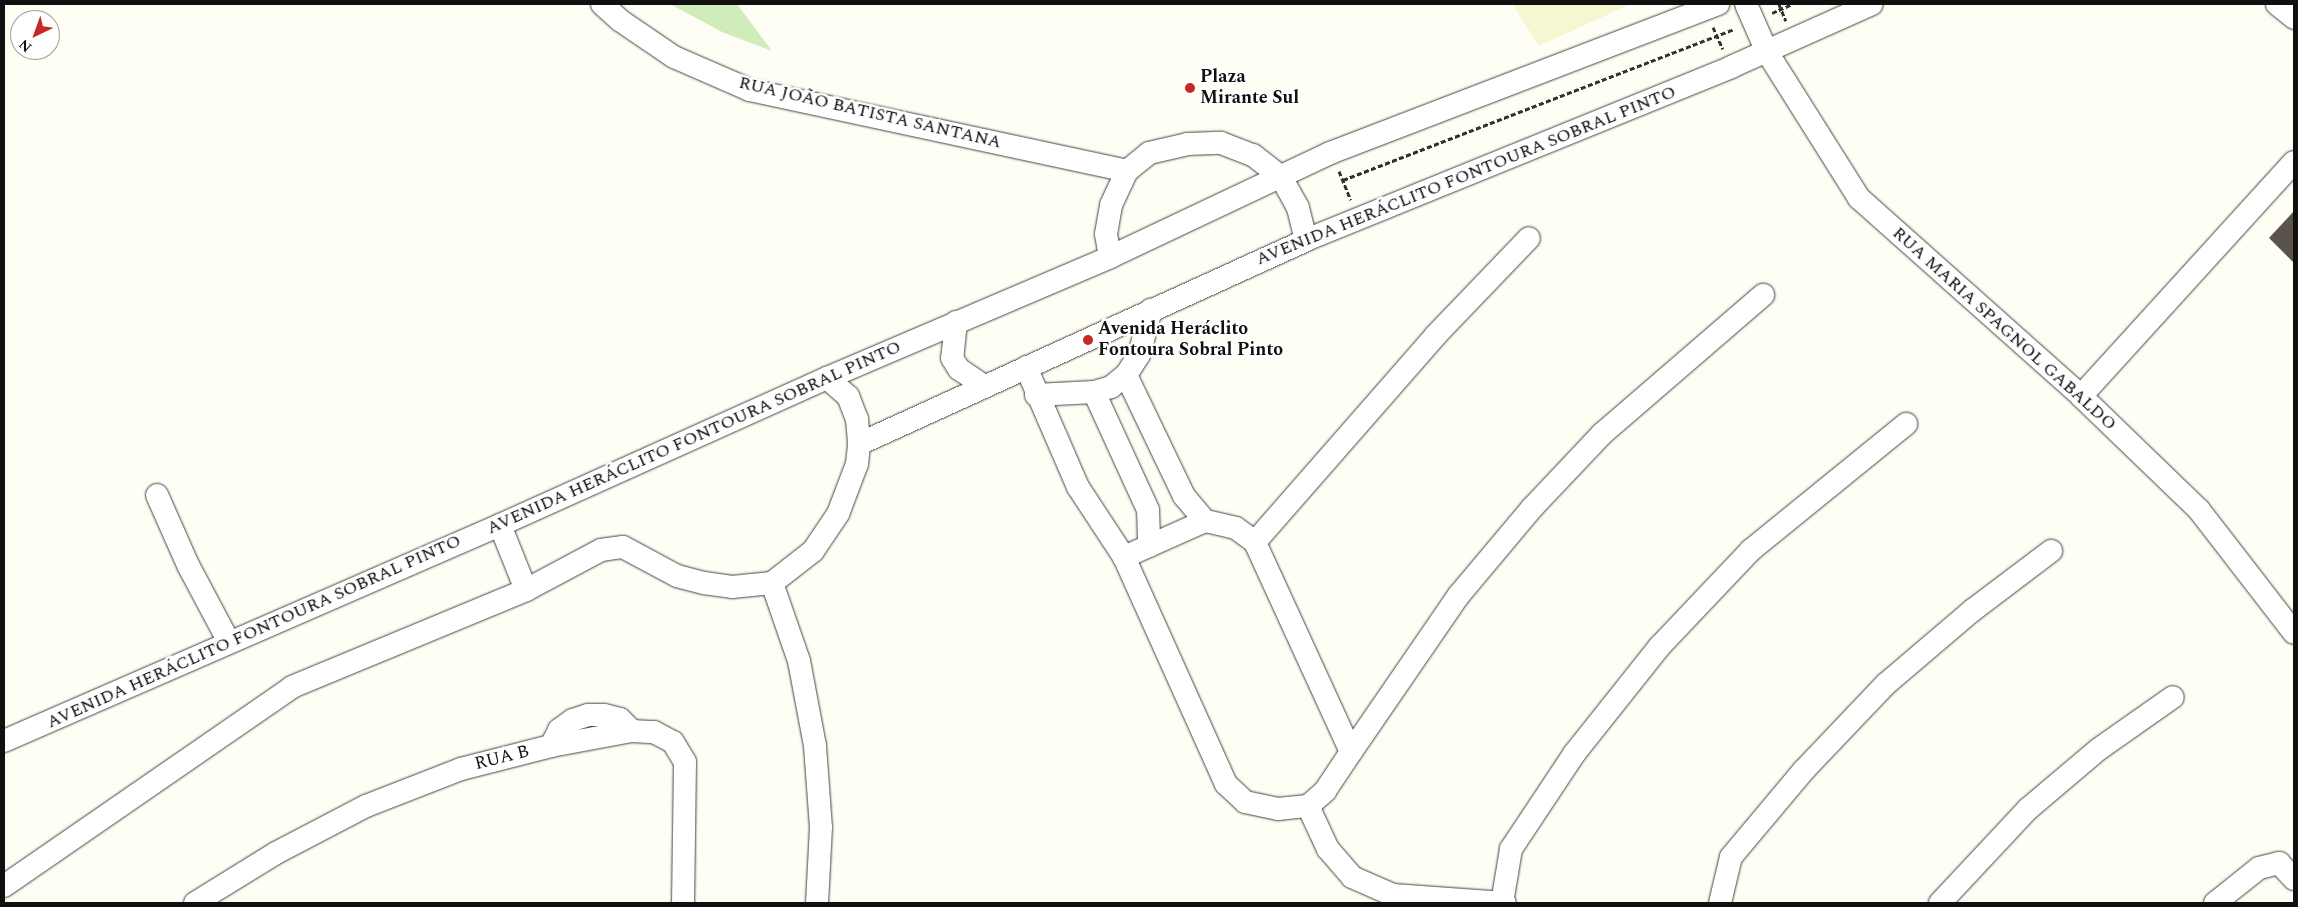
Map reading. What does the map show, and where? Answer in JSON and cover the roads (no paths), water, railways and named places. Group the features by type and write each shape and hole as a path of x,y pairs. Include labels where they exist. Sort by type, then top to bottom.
{"street":[{"name":"RUA JOÃO BATISTA SANTANA","path":"602,4 621,22 674,57 750,90 1127,171"},
{"name":"AVENIDA HERÁCLITO FONTOURA SOBRAL PINTO","path":"859,444 1306,240 1731,68 1872,4"},
{"path":"2277,4 2294,18"},
{"name":"AVENIDA HERÁCLITO FONTOURA SOBRAL PINTO","path":"4,741 500,525 826,378 1110,256 1281,178 1330,153 1711,6"},
{"name":"RUA MARIA SPAGNOL GABALDO","path":"1749,12 1767,52 1859,198 2081,396 2200,510 2294,633"},
{"path":"1110,256 1106,234 1111,205 1127,171 1149,154 1187,144 1221,143 1253,155 1281,178 1298,208 1306,240"},
{"path":"2081,396 2294,162"},
{"path":"1255,542 1436,335 1529,238"},
{"path":"1026,367 1036,395 1078,487 1124,557 1226,784 1245,802 1278,809 1308,806 1325,791 1459,595 1532,508 1602,434 1763,295"},
{"path":"1036,395 1094,392 1111,387 1126,374 1139,355 1151,310"},
{"path":"956,322 952,358 959,369 984,386"},
{"path":"1126,374 1184,496 1205,521"},
{"path":"4,886 292,687 526,590 601,550 622,547 677,576 704,583 732,587 772,583 813,551 838,514 857,464 859,444 857,419 848,396 826,378"},
{"path":"1094,392 1148,510 1150,546"},
{"path":"1308,806 1328,849 1352,877 1393,895 1504,903 1511,849 1574,754 1660,646 1751,550 1906,424"},
{"path":"156,495 188,565 228,642"},
{"path":"1124,557 1205,521 1236,528 1255,542 1352,752"},
{"path":"500,525 526,590"},
{"path":"1720,903 1731,857 1804,770 1886,684 1973,610 2051,551"},
{"path":"772,583 799,661 815,746 821,827 817,903"},
{"path":"1940,903 2028,809 2099,749 2173,697"},
{"name":"RUA B","path":"195,903 276,853 366,806 461,769 552,746 632,731 654,732 673,742 685,762 683,903"},
{"path":"2215,903 2259,868 2279,863 2294,879"},
{"path":"1960,880 1963,903"}],"place":[{"name":"Plaza Mirante Sul","path":"1190,88"},
{"name":"Avenida Heráclito Fontoura Sobral Pinto","path":"1088,340"}]}
